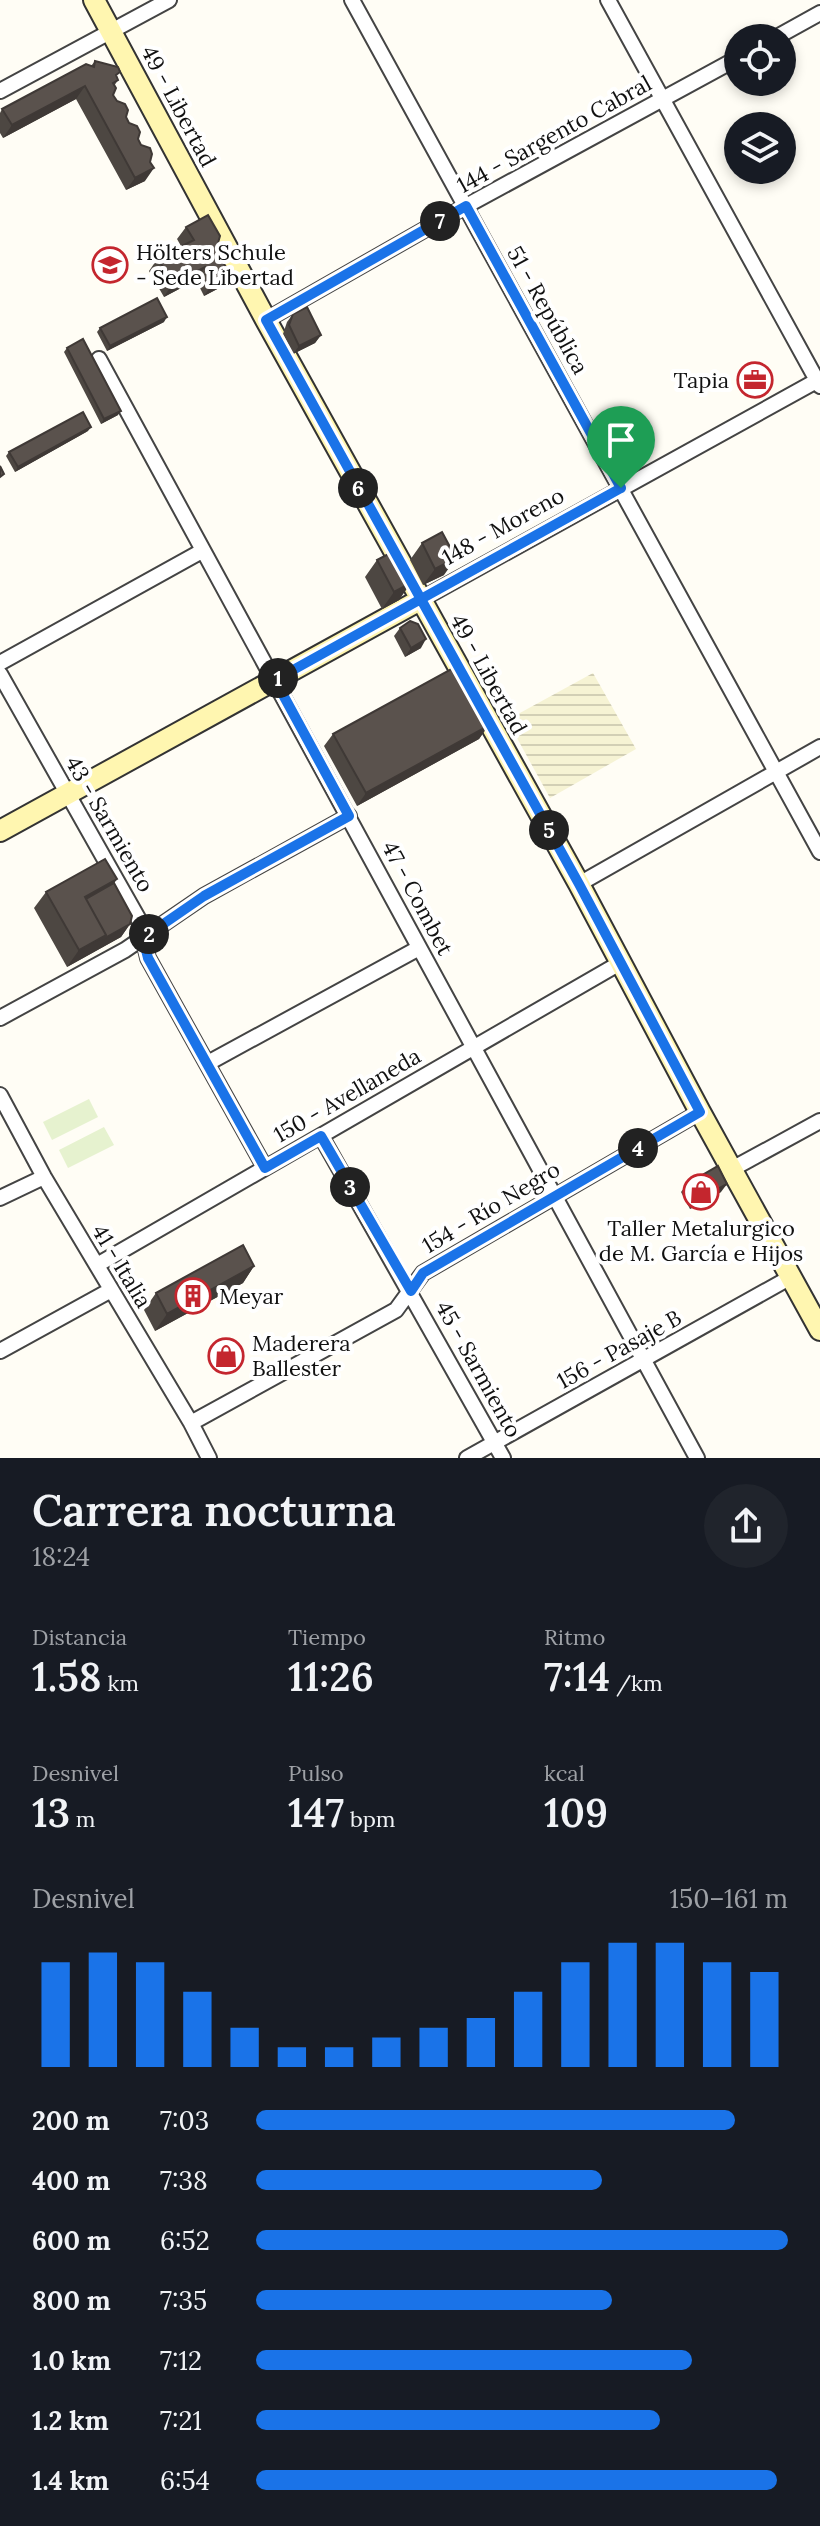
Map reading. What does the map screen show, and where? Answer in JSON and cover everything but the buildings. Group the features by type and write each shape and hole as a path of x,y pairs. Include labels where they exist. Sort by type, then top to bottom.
{"street":[{"name":"49 - Libertad","path":"94,0 820,1330"},
{"path":"0,91 169,0"},
{"name":"51 - República","path":"352,0 820,852"},
{"path":"608,0 819,382"},
{"path":"796,26 820,13"},
{"name":"144 - Sargento Cabral","path":"266,320 466,206 724,66"},
{"name":"47 - Combet","path":"99,359 697,1458"},
{"name":"148 - Moreno","path":"0,831 819,382"},
{"path":"0,663 202,551"},
{"name":"43 - Sarmiento","path":"0,674 139,920 148,958 265,1168"},
{"path":"579,884 820,747"},
{"path":"0,1018 143,938 204,896 349,816"},
{"path":"208,1063 419,948"},
{"name":"150 - Avellaneda","path":"97,1265 620,963"},
{"name":"41 - Italia","path":"0,1095 44,1177 209,1458"},
{"name":"154 - Río Negro","path":"191,1423 396,1310 423,1273 700,1112"},
{"path":"732,1169 820,1121"},
{"name":"45 - Sarmiento","path":"321,1136 503,1458"},
{"path":"0,1198 44,1177"},
{"name":"156 - Pasaje B","path":"467,1458 791,1277"},
{"path":"0,1351 111,1290"}],"shaded area":[{"path":"593,673 636,749 550,798 507,720"}],"green space":[{"path":"89,1099 98,1117 52,1140 43,1122"},
{"path":"104,1127 114,1145 68,1168 59,1150"}],"place":[{"name":"Hölters Schule - Sede Libertad","path":"110,265"},
{"name":"Tapia","path":"755,380"},
{"name":"Taller Metalurgico de M. García e Hijos","path":"701,1192"},
{"name":"Meyar","path":"193,1296"},
{"name":"Maderera Ballester","path":"226,1356"}],"route":[{"path":"621,488 420,600 275,680 349,816 204,896 143,938 148,958 265,1168 321,1136 411,1291 423,1273 700,1112 579,884 420,600 266,320 466,206 621,488"}]}
